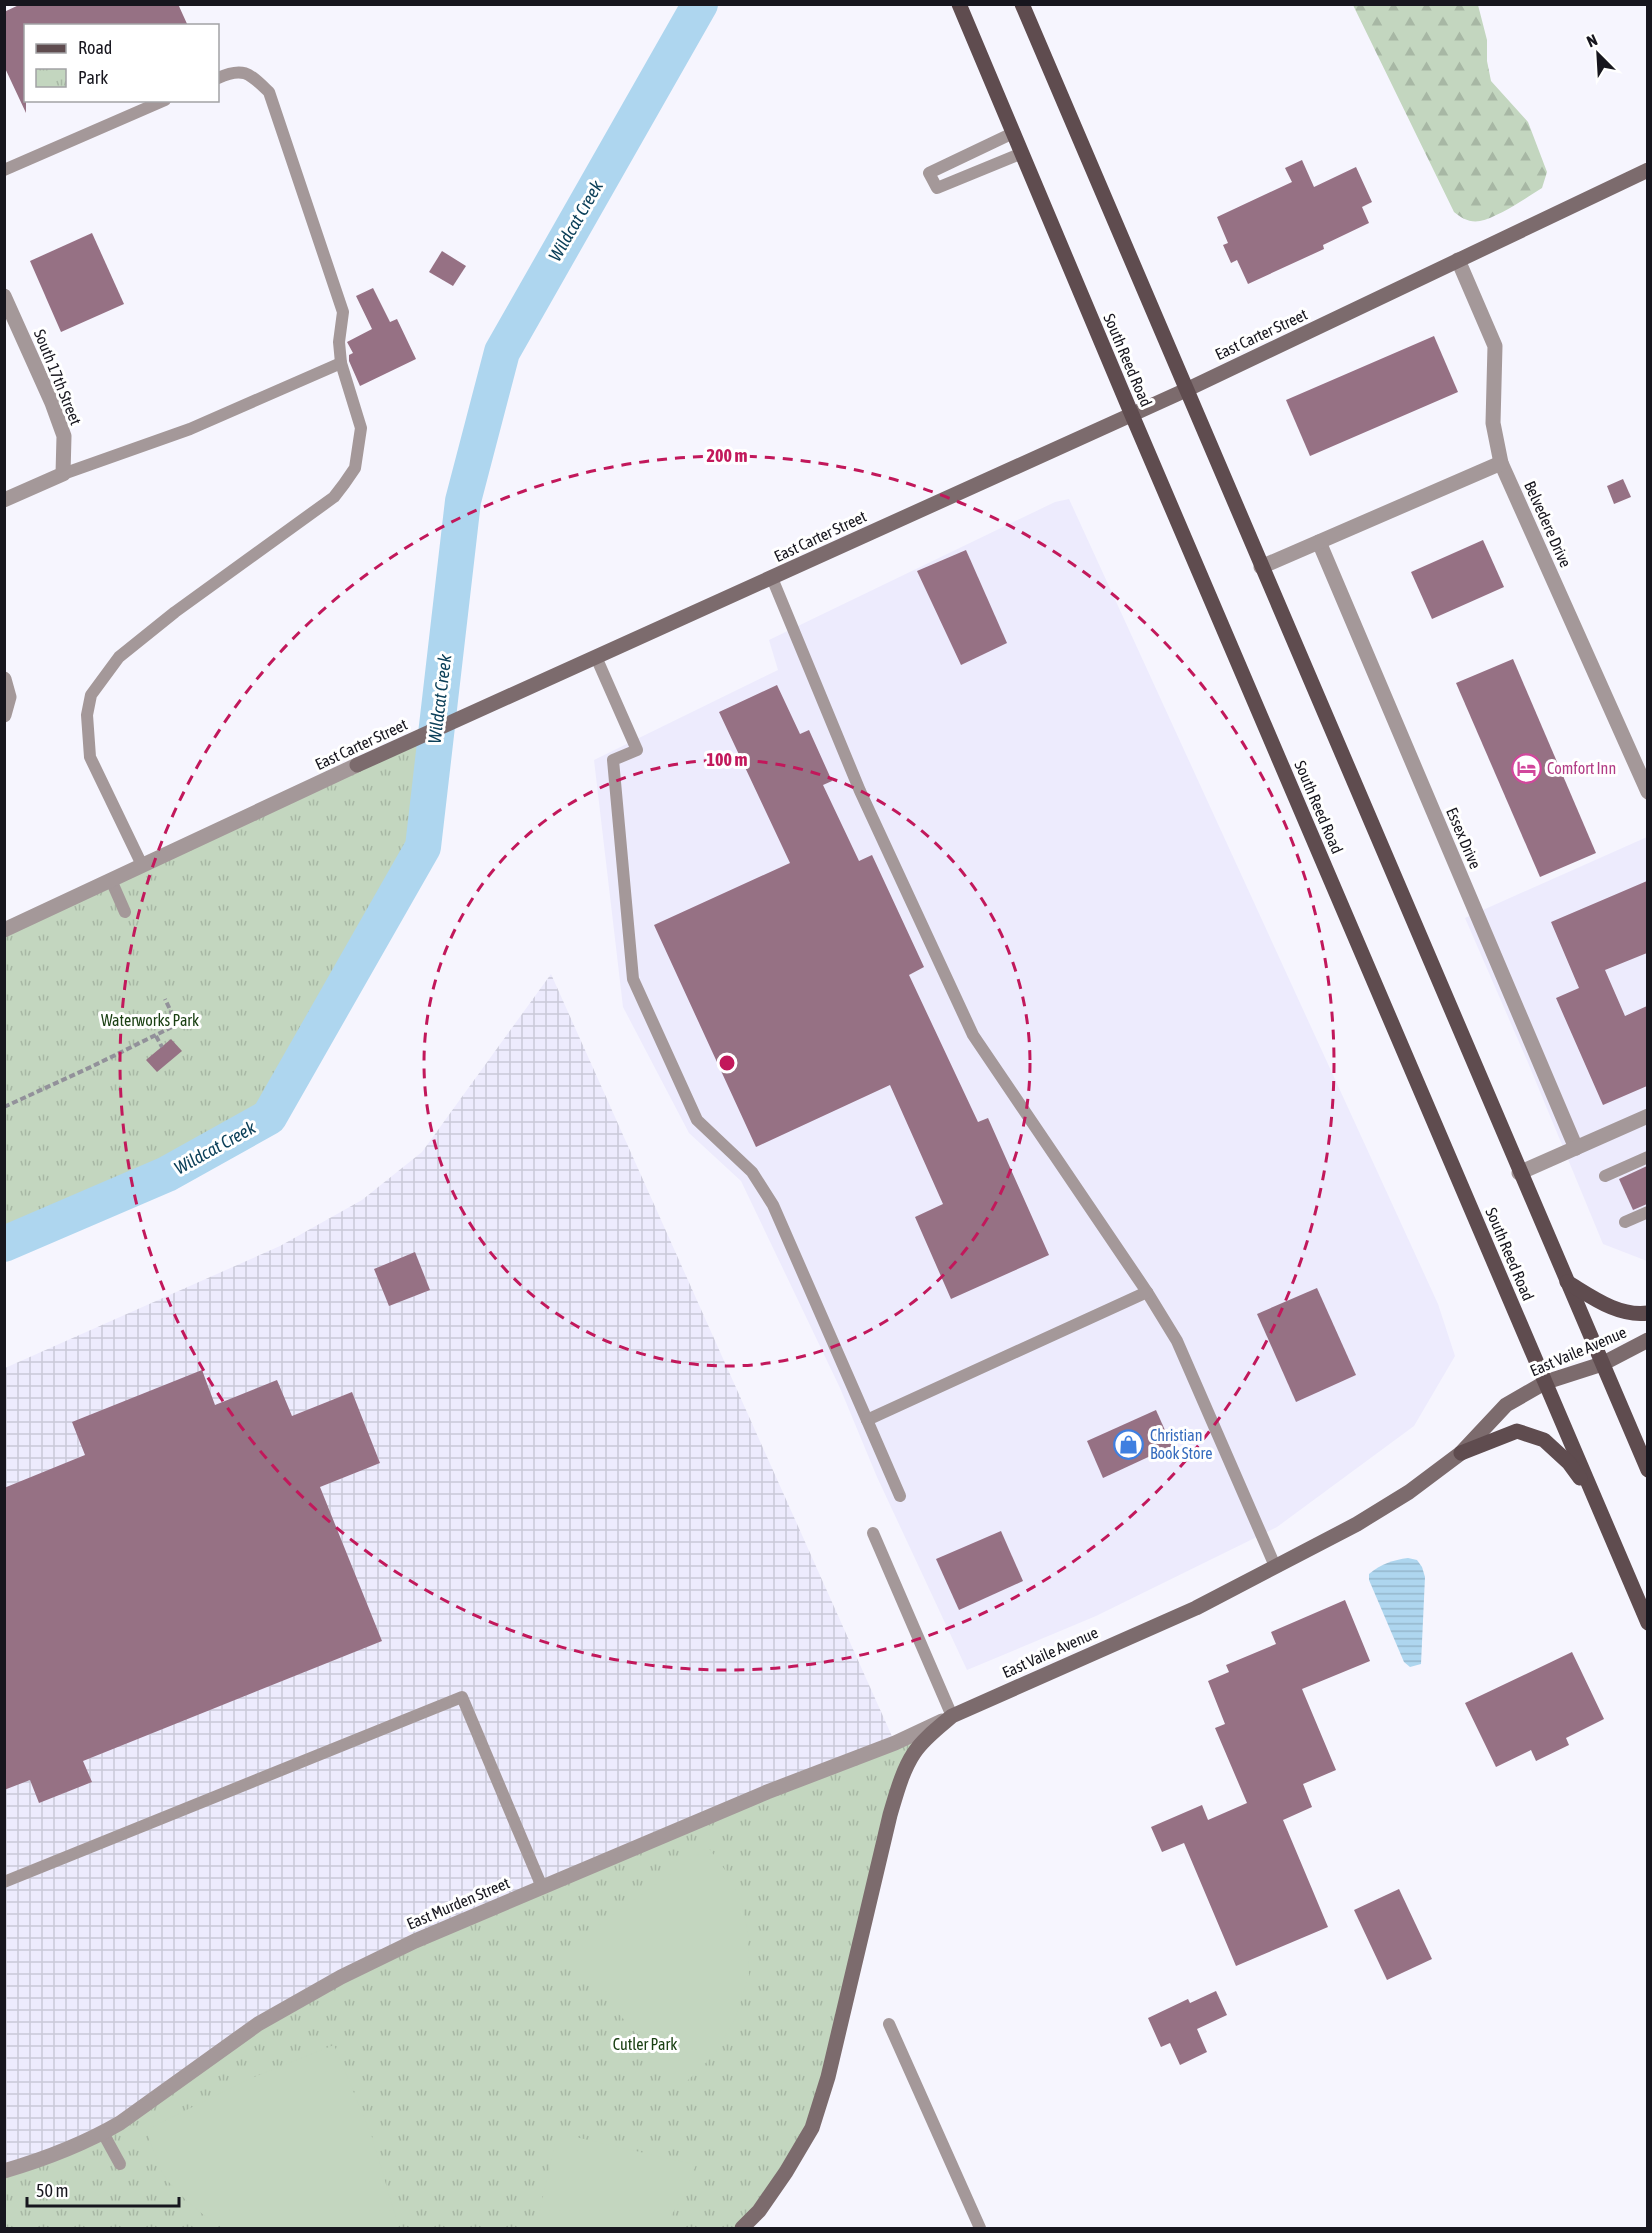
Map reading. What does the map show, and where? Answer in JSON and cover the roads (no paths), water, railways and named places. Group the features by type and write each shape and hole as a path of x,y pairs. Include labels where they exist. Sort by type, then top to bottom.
{"main road":[{"name":"South Reed Road","path":"959,4 1647,1623"},
{"path":"1022,4 1647,1470"},
{"path":"1567,1282 1601,1303 1634,1315 1647,1313"},
{"path":"1461,1453 1517,1431 1544,1440 1569,1463 1593,1494"}],"street":[{"name":"East Carter Street","path":"4,930 357,765 1132,415 1647,170"},
{"name":"Belvedere Drive","path":"1458,260 1495,346 1493,423 1501,463 1647,792"},
{"name":"South 17th Street","path":"4,296 52,403 64,436 63,474"},
{"path":"1261,567 1501,463"},
{"path":"4,500 63,474"},
{"name":"Essex Drive","path":"1319,542 1576,1148"},
{"path":"4,680 9,697 4,715"},
{"path":"1519,1173 1647,1116"},
{"name":"East Vaile Avenue","path":"742,2229 759,2211 812,2128 828,2077 881,1852 900,1783 914,1753 952,1716 1196,1608 1357,1524 1409,1492 1461,1453 1506,1405 1546,1382 1602,1364 1647,1340"},
{"name":"East Murden Street","path":"4,2171 69,2149 103,2133 258,2024 291,2004 415,1941 767,1792 895,1743 952,1716"}],"lane":[{"path":"142,865 90,757 87,715 91,695 119,657 175,612 334,497 355,468 361,428 341,363 339,342 344,312 269,92 251,74 237,72 219,78"},
{"path":"4,170 160,102"},
{"path":"1013,133 929,173 937,188 1022,153"},
{"path":"63,474 190,429 341,363"},
{"path":"772,578 860,790 973,1035 1147,1292 1177,1341 1275,1566"},
{"path":"596,657 637,750 613,760 633,980 697,1120 752,1172 773,1205 900,1496"},
{"path":"111,880 125,912"},
{"path":"1605,1176 1647,1157"},
{"path":"1625,1221 1647,1212"},
{"path":"867,1420 1147,1292"},
{"path":"873,1533 952,1716"},
{"path":"4,1882 462,1697 542,1887"},
{"path":"889,2024 980,2229"},
{"path":"103,2133 120,2164"}],"water":[{"path":"1408,1558 1417,1560 1425,1577 1421,1664 1410,1667 1404,1662 1369,1580 1369,1574 1378,1568 1392,1561"}],"waterway":[{"name":"Wildcat Creek","path":"4,1244 167,1174 269,1117 423,847 463,501 502,352 700,4"}],"place":[{"name":"Comfort Inn","path":"1526,768"},
{"name":"Christian Book Store","path":"1129,1444"}],"park label":[{"name":"Waterworks Park","path":"150,1020"},
{"name":"Cutler Park","path":"645,2044"}]}
